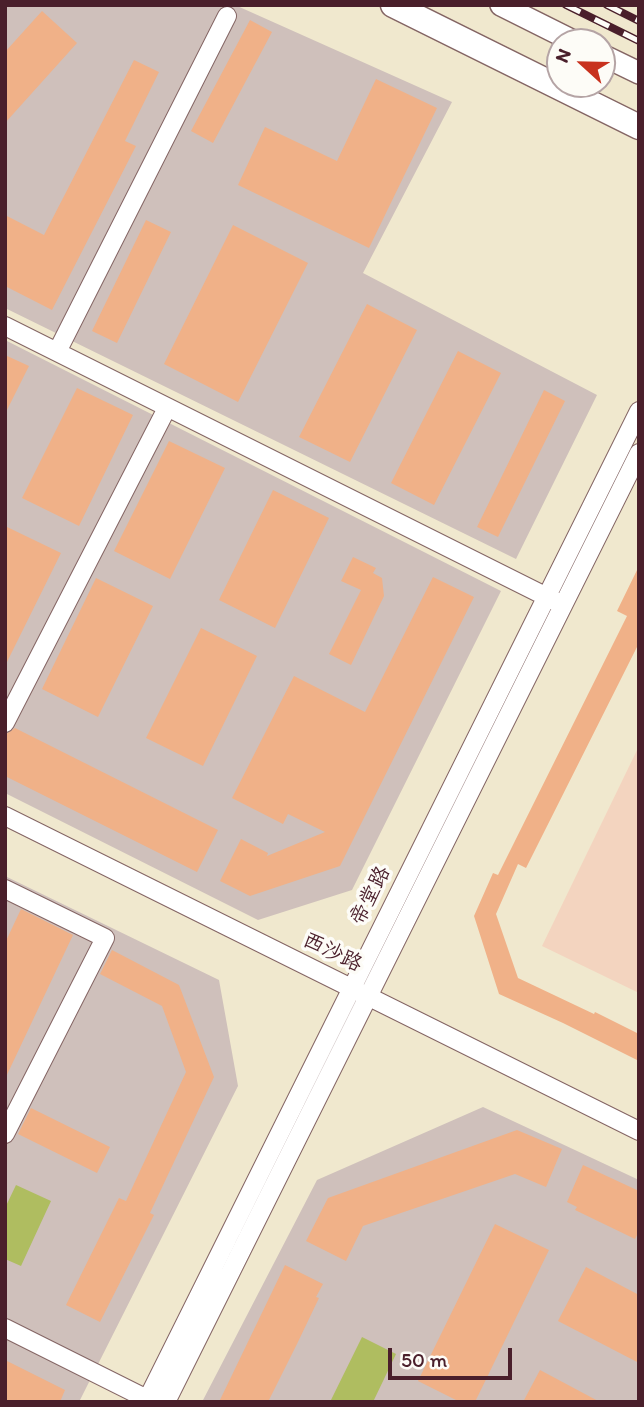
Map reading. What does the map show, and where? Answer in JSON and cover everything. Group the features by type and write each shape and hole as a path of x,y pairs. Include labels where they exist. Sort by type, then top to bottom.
{"highway":[{"path":"393,5 639,127"}],"main road":[{"path":"501,5 547,28"},
{"path":"616,62 639,74"}],"street":[{"path":"57,352 227,16"},
{"path":"5,326 564,605"},
{"path":"5,723 167,408"},
{"name":"帝堂路","path":"148,1401 639,411"},
{"name":"帝堂路","path":"166,1402 639,453"},
{"name":"西沙路","path":"5,816 639,1131"},
{"path":"5,889 105,938 5,1134"},
{"path":"5,1328 148,1401"}],"shaded area":[{"path":"7,5 235,5 452,102 363,273 597,395 516,559 5,308"},
{"path":"5,340 501,591 352,890 258,920 5,793"},
{"path":"639,746 639,993 542,946"},
{"path":"5,876 219,980 238,1086 79,1402 5,1402"},
{"path":"483,1107 639,1180 639,1402 202,1402 317,1180"}],"green space":[{"path":"16,1185 51,1201 21,1266 5,1259 5,1208"},
{"path":"362,1337 396,1354 373,1402 330,1402"}],"building":[{"path":"42,11 77,43 5,123 5,52"},
{"path":"250,20 272,32 213,143 191,131"},
{"path":"134,60 159,72 125,141 136,146 52,310 5,286 5,215 44,235"},
{"path":"376,79 437,108 369,248 238,185 265,127 337,161"},
{"path":"146,220 171,232 117,343 92,331"},
{"path":"233,225 308,263 238,402 164,364"},
{"path":"367,304 417,330 350,462 299,437"},
{"path":"458,351 501,373 434,505 391,483"},
{"path":"5,355 29,366 5,414"},
{"path":"77,388 133,415 79,526 22,498"},
{"path":"544,390 565,401 498,537 477,527"},
{"path":"169,441 225,468 170,579 114,551"},
{"path":"273,490 329,518 275,628 219,600"},
{"path":"5,526 61,553 5,666"},
{"path":"353,557 376,568 373,573 382,578 384,596 351,665 329,654 361,590 341,581"},
{"path":"639,566 639,643 526,868 518,864 496,914 518,978 639,1034 639,1061 499,994 474,916 493,873 498,875 627,616 617,611"},
{"path":"433,577 474,597 340,866 250,896 220,881 241,839 268,853 267,856 325,832 288,814 283,824 232,798 294,676 365,712"},
{"path":"96,578 153,606 98,717 42,689"},
{"path":"201,628 257,656 203,766 146,738"},
{"path":"15,728 218,830 197,872 5,776 5,735"},
{"path":"21,909 73,935 5,1079 5,943"},
{"path":"112,950 179,985 214,1077 150,1213 154,1215 100,1322 66,1305 119,1198 126,1201 186,1072 162,1006 100,974"},
{"path":"31,1108 110,1147 97,1173 18,1134"},
{"path":"517,1130 562,1149 546,1187 515,1174 363,1226 346,1261 306,1241 328,1198"},
{"path":"583,1165 639,1191 639,1231 635,1239 575,1210 577,1207 567,1202"},
{"path":"495,1224 549,1250 475,1402 460,1402 418,1381"},
{"path":"285,1265 323,1284 297,1344 268,1402 219,1402"},
{"path":"586,1267 639,1295 639,1363 558,1321"},
{"path":"5,1360 65,1390 60,1402 5,1402"},
{"path":"540,1370 600,1402 523,1402"}],"railway":[{"path":"566,5 639,41"},
{"path":"607,5 639,21"}]}
